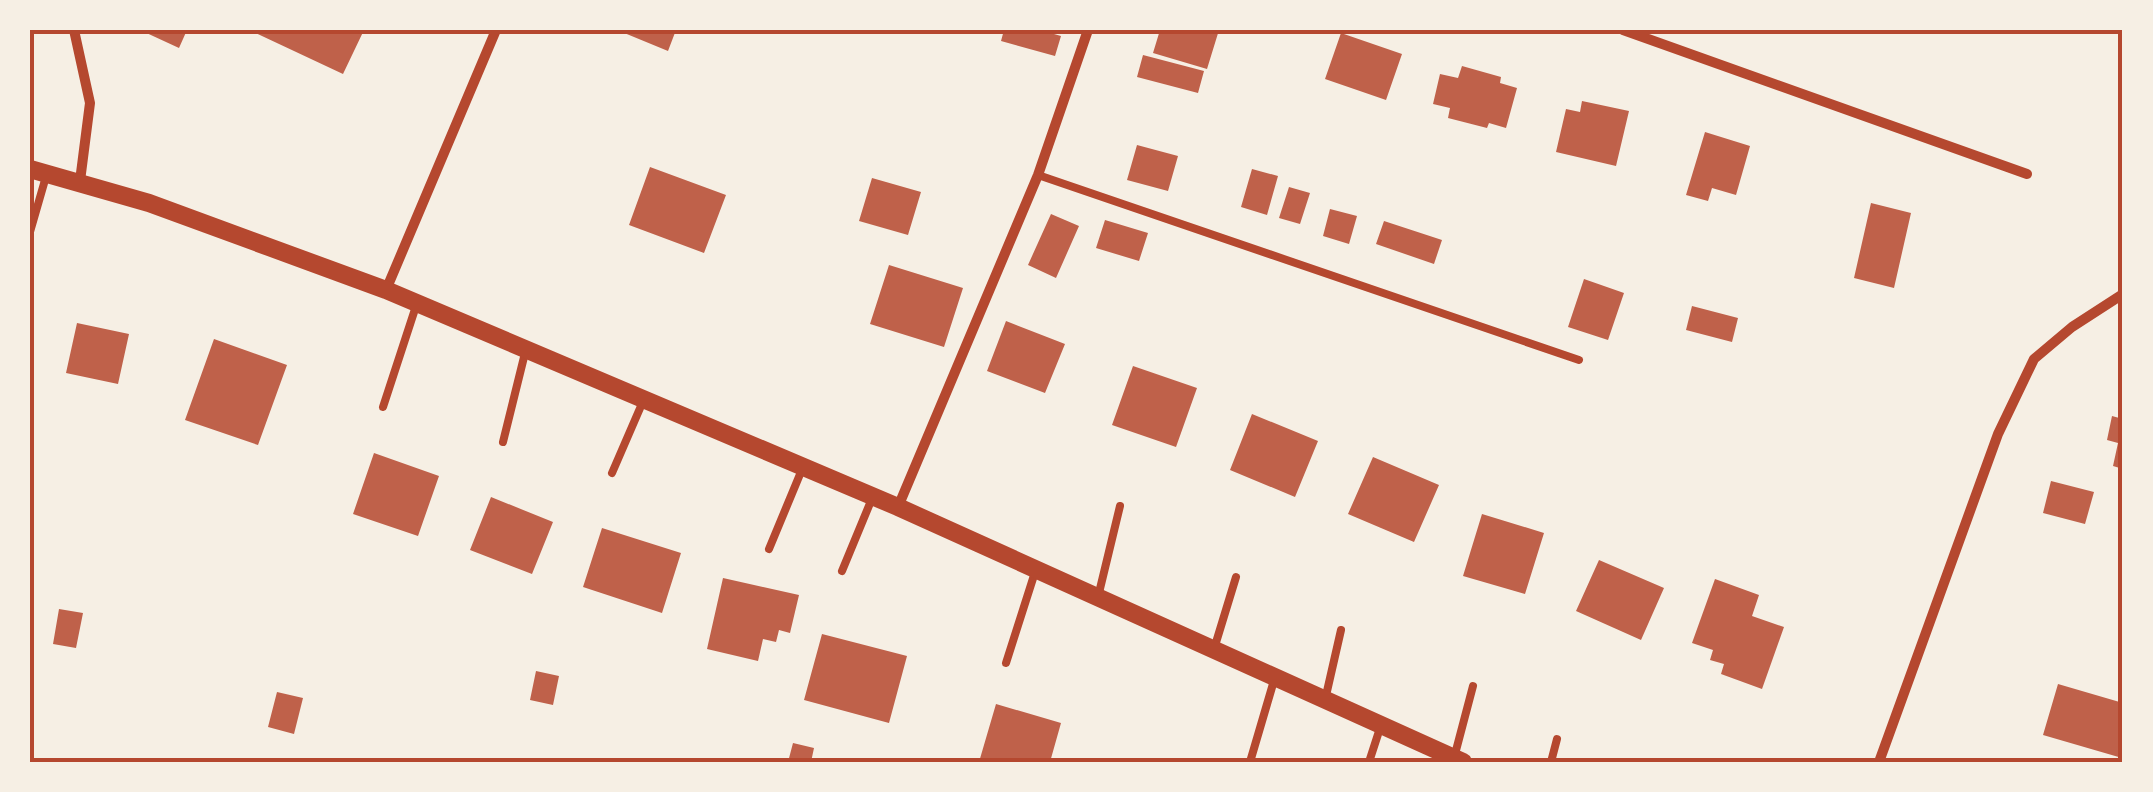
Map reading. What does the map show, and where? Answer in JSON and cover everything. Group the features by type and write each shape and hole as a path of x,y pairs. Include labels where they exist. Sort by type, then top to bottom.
{"street":[{"path":"74,30 90,103 80,181"},
{"path":"386,290 496,30"},
{"path":"898,507 1038,175 1088,30"},
{"path":"1623,30 2026,174"},
{"path":"38,171 80,181 417,302 873,496 1459,760"},
{"path":"1880,762 1998,434 2034,359 2072,327 2123,294"}],"lane":[{"path":"30,232 38,171"},
{"path":"1038,175 1579,360"},
{"path":"383,406 417,302"},
{"path":"504,442 526,349"},
{"path":"612,473 644,400"},
{"path":"769,548 803,467"},
{"path":"842,572 873,496"},
{"path":"1098,598 1120,506"},
{"path":"1006,663 1036,569"},
{"path":"1214,649 1236,577"},
{"path":"1325,700 1341,630"},
{"path":"1250,762 1275,677"},
{"path":"1459,760 1472,686"},
{"path":"1369,762 1381,725"},
{"path":"1551,762 1557,739"}],"building":[{"path":"140,30 187,30 179,48"},
{"path":"249,30 364,30 343,74"},
{"path":"617,30 676,30 668,51"},
{"path":"1004,30 1040,30 1061,36 1055,56 1001,41"},
{"path":"1160,30 1219,30 1207,69 1153,53"},
{"path":"1341,33 1402,54 1386,100 1325,79"},
{"path":"1143,55 1204,71 1198,93 1137,77"},
{"path":"1462,66 1501,77 1500,83 1517,88 1506,128 1489,123 1487,128 1448,118 1450,108 1433,104 1440,74 1458,78"},
{"path":"1582,101 1629,111 1616,166 1556,152 1566,109 1580,112"},
{"path":"1705,132 1750,146 1736,195 1712,188 1708,201 1686,195"},
{"path":"1137,145 1178,156 1168,191 1127,180"},
{"path":"650,167 726,195 704,253 629,225"},
{"path":"1252,169 1278,176 1267,215 1241,207"},
{"path":"872,178 921,192 908,235 859,221"},
{"path":"1289,187 1310,193 1300,224 1279,218"},
{"path":"1871,203 1911,213 1894,288 1854,278"},
{"path":"1330,209 1357,216 1349,244 1323,236"},
{"path":"1051,214 1079,226 1056,278 1028,265"},
{"path":"1105,220 1148,233 1139,261 1096,248"},
{"path":"1384,221 1442,240 1434,264 1376,244"},
{"path":"889,265 963,288 944,347 870,324"},
{"path":"1584,279 1624,293 1608,340 1568,327"},
{"path":"1692,306 1738,318 1732,342 1686,330"},
{"path":"1006,321 1065,344 1045,393 987,371"},
{"path":"77,323 129,334 118,384 66,373"},
{"path":"214,339 287,365 258,445 185,420"},
{"path":"1133,366 1197,388 1176,447 1112,425"},
{"path":"1252,414 1318,441 1295,497 1230,470"},
{"path":"2112,416 2123,419 2123,469 2113,466 2118,443 2107,440"},
{"path":"374,453 439,476 418,536 353,514"},
{"path":"1373,457 1439,485 1414,542 1348,514"},
{"path":"2051,481 2094,492 2085,524 2043,513"},
{"path":"491,497 553,522 532,574 470,550"},
{"path":"1482,514 1544,533 1525,594 1463,576"},
{"path":"602,528 681,553 662,613 583,587"},
{"path":"1599,560 1664,588 1641,640 1576,611"},
{"path":"723,578 799,595 790,633 779,630 776,642 763,639 758,661 707,649"},
{"path":"1715,579 1759,595 1752,616 1784,627 1762,689 1721,674 1724,664 1710,660 1713,650 1692,643"},
{"path":"59,609 83,613 76,648 53,644"},
{"path":"822,634 907,656 889,723 804,700"},
{"path":"536,671 559,676 553,705 530,700"},
{"path":"2058,684 2123,703 2122,758 2043,735"},
{"path":"277,692 303,698 294,734 268,727"},
{"path":"996,704 1061,723 1050,762 979,762"},
{"path":"793,743 814,748 811,762 788,762"}]}
